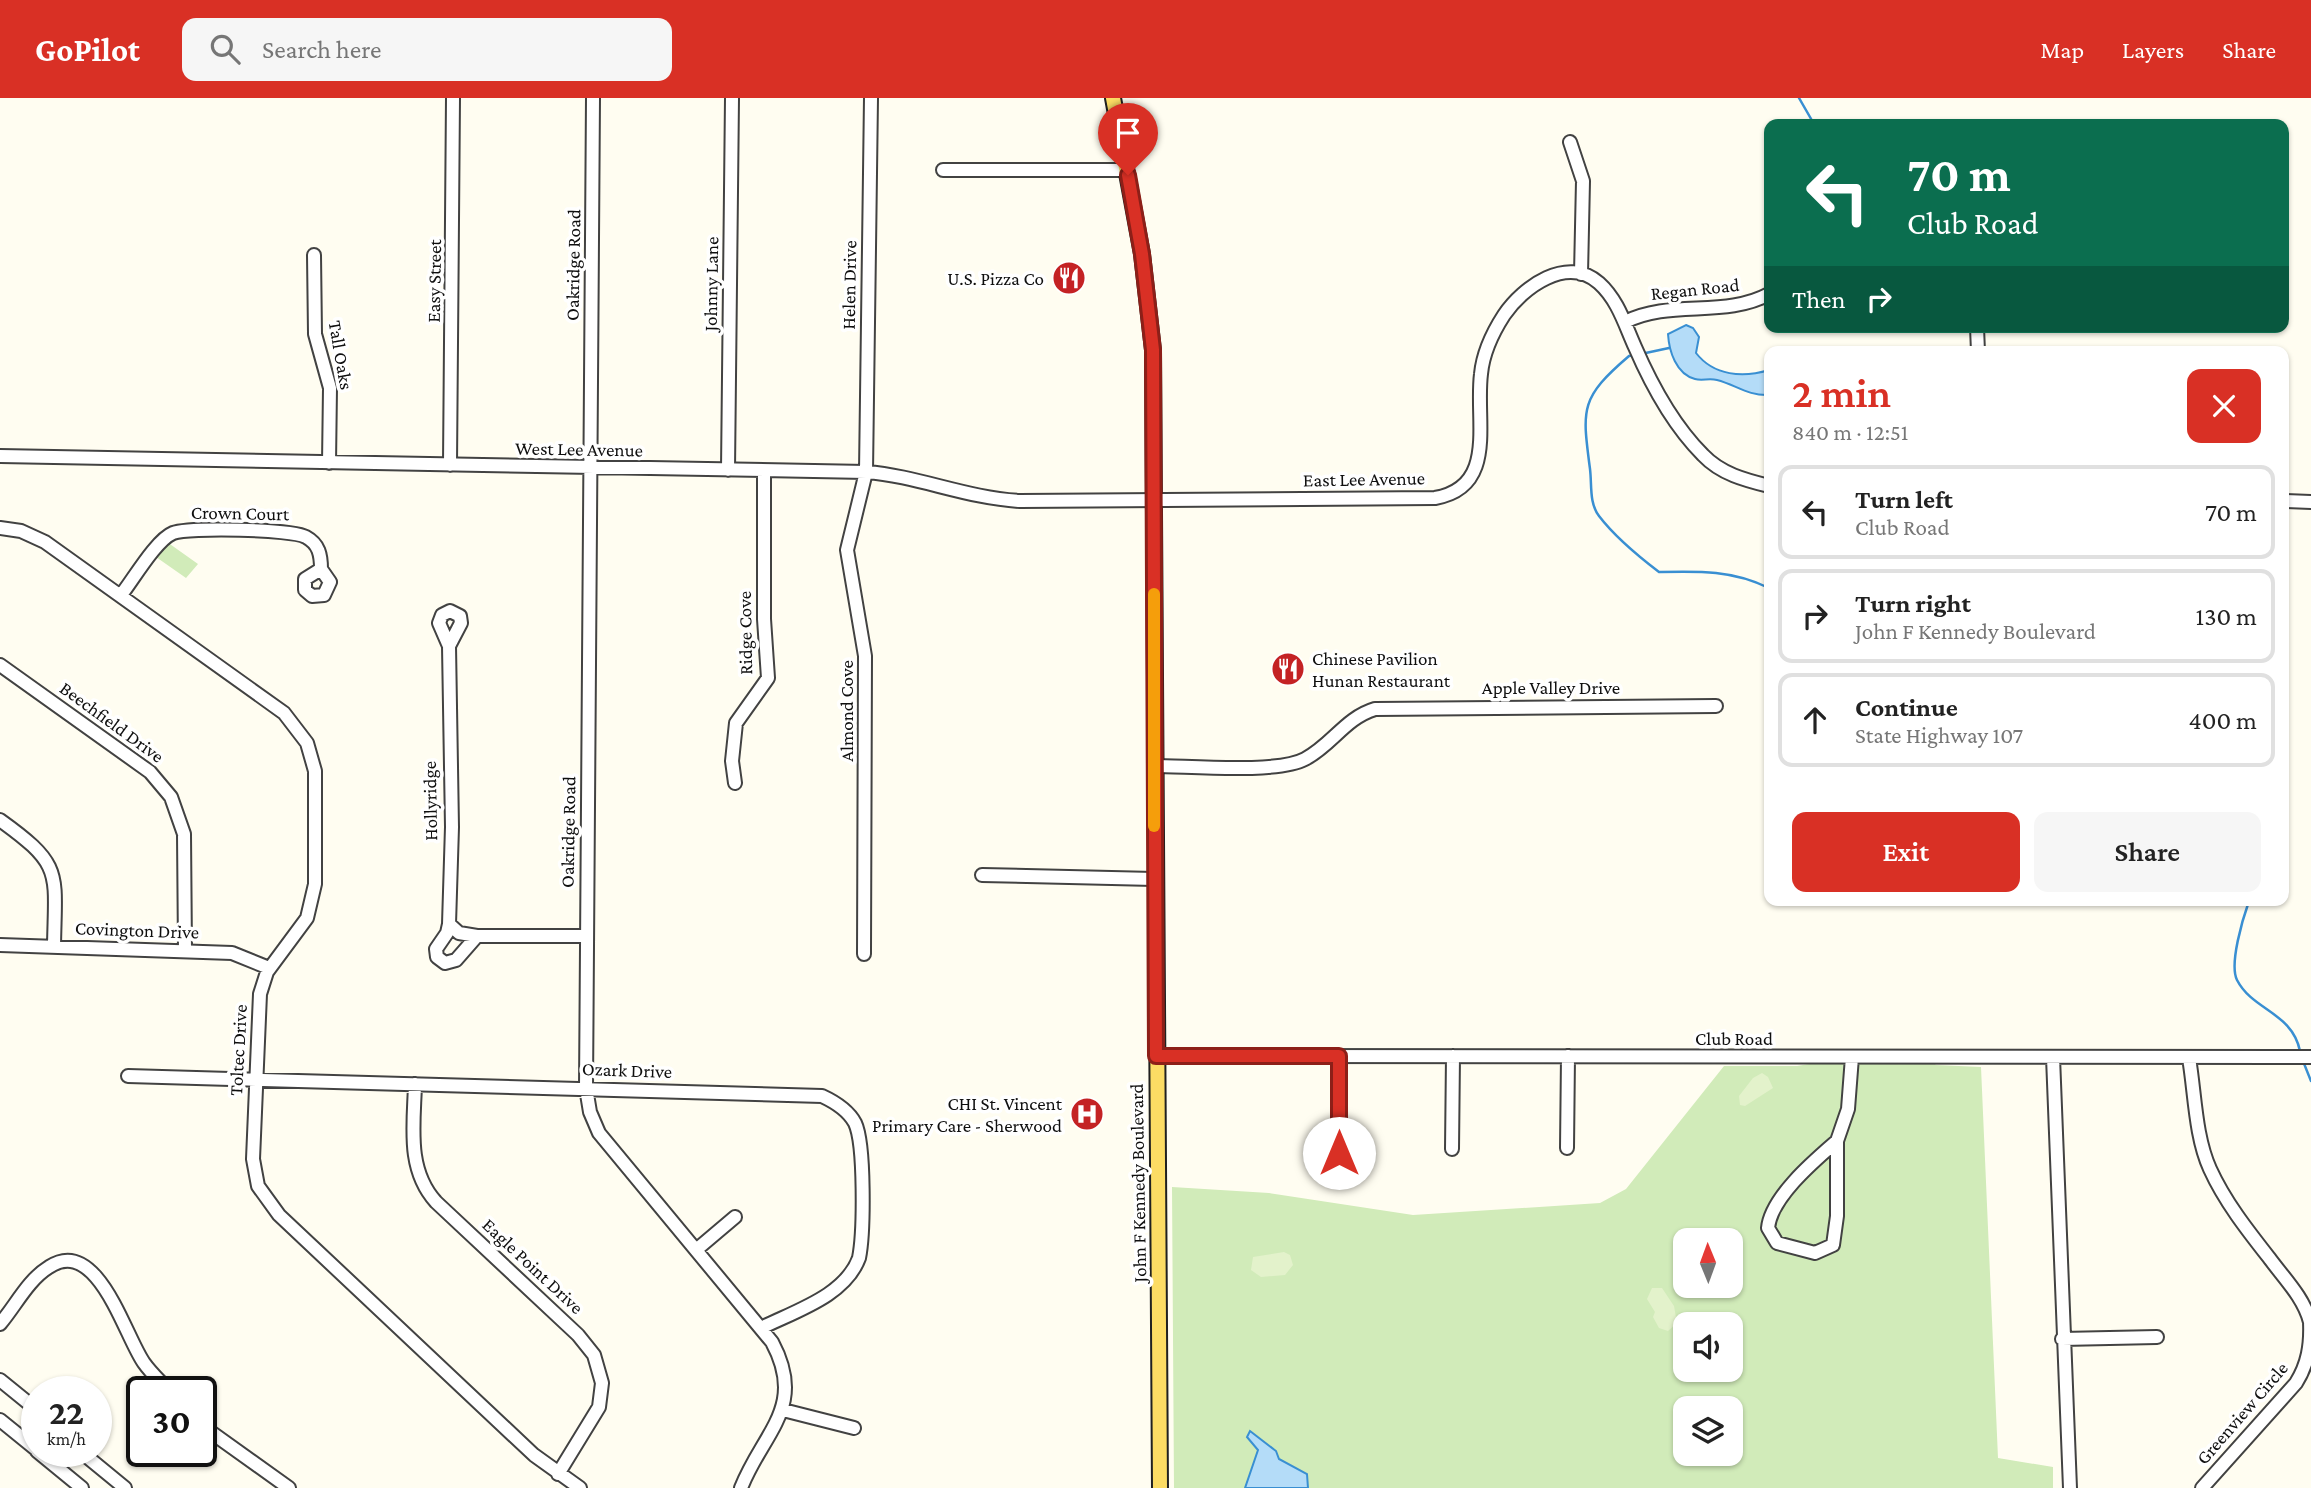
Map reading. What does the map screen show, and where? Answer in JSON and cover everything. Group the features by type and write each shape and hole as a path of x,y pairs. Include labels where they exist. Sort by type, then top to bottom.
{"main road":[{"name":"John F Kennedy Boulevard","path":"1113,98 1150,314 1154,500 1154,879 1160,1488"}],"street":[{"name":"Easy Street","path":"450,465 453,98"},
{"name":"Oakridge Road","path":"593,98 586,1088 590,1112 599,1133 761,1328 782,1362 786,1390 783,1410 778,1425 748,1469 741,1488"},
{"name":"Johnny Lane","path":"728,470 732,98"},
{"name":"Helen Drive","path":"866,472 871,98"},
{"path":"1570,142 1583,181 1581,274 1601,284 1625,322 1643,365 1676,421 1703,456 1721,470 1764,484"},
{"path":"943,170 1126,170"},
{"name":"Tall Oaks","path":"314,255 315,334 330,388 329,463"},
{"name":"East Lee Avenue","path":"1154,500 1434,498 1455,493 1470,481 1477,465 1482,365 1503,317 1519,296 1542,280 1557,274 1581,274"},
{"name":"Regan Road","path":"1625,322 1652,312 1727,307 1764,297"},
{"name":"West Lee Avenue","path":"0,456 866,472 886,474 993,499 1154,500"},
{"name":"Ridge Cove","path":"735,783 732,761 736,723 768,678 764,619 764,471"},
{"name":"Almond Cove","path":"864,954 865,656 847,550 866,472"},
{"path":"2289,502 2311,502"},
{"name":"Toltec Drive","path":"0,527 21,531 45,542 121,594 284,713 307,743 315,771 317,791 314,893 303,925 269,968 258,1007 253,1158 258,1186 269,1205 525,1446 579,1488"},
{"name":"Crown Court","path":"121,594 168,536 181,531 254,530 301,534 318,548 320,569"},
{"name":"Hollyridge","path":"449,646 452,827 449,924 447,933 436,949 437,957 445,963 456,960 477,936"},
{"name":"Beechfield Drive","path":"0,665 150,772 171,796 184,834 185,951"},
{"name":"Apple Valley Drive","path":"1154,766 1293,764 1321,749 1352,719 1375,709 1716,706"},
{"path":"0,820 41,850 49,864 54,880 54,947"},
{"path":"982,876 1154,879"},
{"path":"449,924 458,933 477,936 586,936"},
{"name":"Covington Drive","path":"0,945 232,953 269,968"},
{"name":"Club Road","path":"1156,1056 2309,1057"},
{"path":"1339,1056 1339,1153"},
{"path":"1452,1149 1453,1056"},
{"path":"1567,1148 1568,1056"},
{"path":"1837,1141 1795,1181 1773,1214 1768,1228 1777,1242 1815,1253 1833,1245 1837,1216 1837,1141 1848,1109 1852,1057"},
{"path":"2053,1058 2062,1339 2070,1488"},
{"name":"Greenview Circle","path":"2189,1058 2209,1167 2238,1217 2305,1309 2311,1339 2309,1366 2202,1488"},
{"name":"Ozark Drive","path":"128,1076 812,1095 840,1105 850,1116 861,1141 860,1250 855,1268 836,1290 761,1328"},
{"name":"Eagle Point Drive","path":"415,1084 414,1154 424,1185 436,1202 578,1335 599,1366 602,1383 599,1407 558,1474"},
{"path":"696,1250 735,1217"},
{"path":"0,1324 36,1277 51,1265 68,1263 86,1266 102,1281 144,1364 155,1376"},
{"path":"2062,1339 2157,1337"},
{"path":"0,1380 21,1397"},
{"path":"783,1410 854,1428"},
{"path":"0,1420 21,1437"},
{"path":"217,1437 280,1486"},
{"path":"57,1467 82,1488"},
{"path":"99,1467 125,1488"}],"green space":[{"path":"167,542 198,564 186,578 156,557"},
{"path":"1852,1057 1927,1057 1936,1065 1981,1067 1998,1458 2053,1467 2053,1488 1174,1488 1172,1187 1269,1193 1413,1215 1600,1203 1626,1189 1724,1066 1797,1066"},
{"path":"1762,1073 1768,1077 1773,1088 1745,1106 1740,1105 1739,1096 1753,1078"},
{"path":"1284,1252 1290,1255 1293,1265 1285,1275 1261,1277 1251,1270 1253,1257"},
{"path":"1652,1288 1662,1288 1674,1306 1673,1327 1668,1331 1659,1328 1653,1317 1655,1312 1647,1299"}],"water":[{"path":"1686,325 1693,328 1699,337 1696,353 1703,361 1720,371 1739,374 1764,372 1764,395 1717,380 1688,376 1678,367 1670,348 1668,334"},
{"path":"1250,1431 1276,1451 1279,1459 1307,1474 1308,1488 1245,1488 1258,1450 1247,1437"}],"waterway":[{"path":"1799,98 1811,119"},
{"path":"1641,354 1669,348"},
{"path":"1635,355 1629,356 1613,370 1593,394 1588,405 1586,432 1591,494 1596,511 1619,539 1659,572 1729,575 1764,586"},
{"path":"2247,906 2236,952 2237,980 2252,999 2289,1028 2300,1051"},
{"path":"2303,1061 2311,1081"}],"slow traffic":[{"path":"1154,594 1154,826"}],"place":[{"name":"U.S. Pizza Co","path":"1069,278"},
{"name":"Chinese Pavilion Hunan Restaurant","path":"1288,669"},
{"name":"CHI St. Vincent Primary Care - Sherwood","path":"1087,1114"}],"route":[{"path":"1128,175 1142,254 1153,350 1156,1056 1339,1056 1339,1153"}]}
